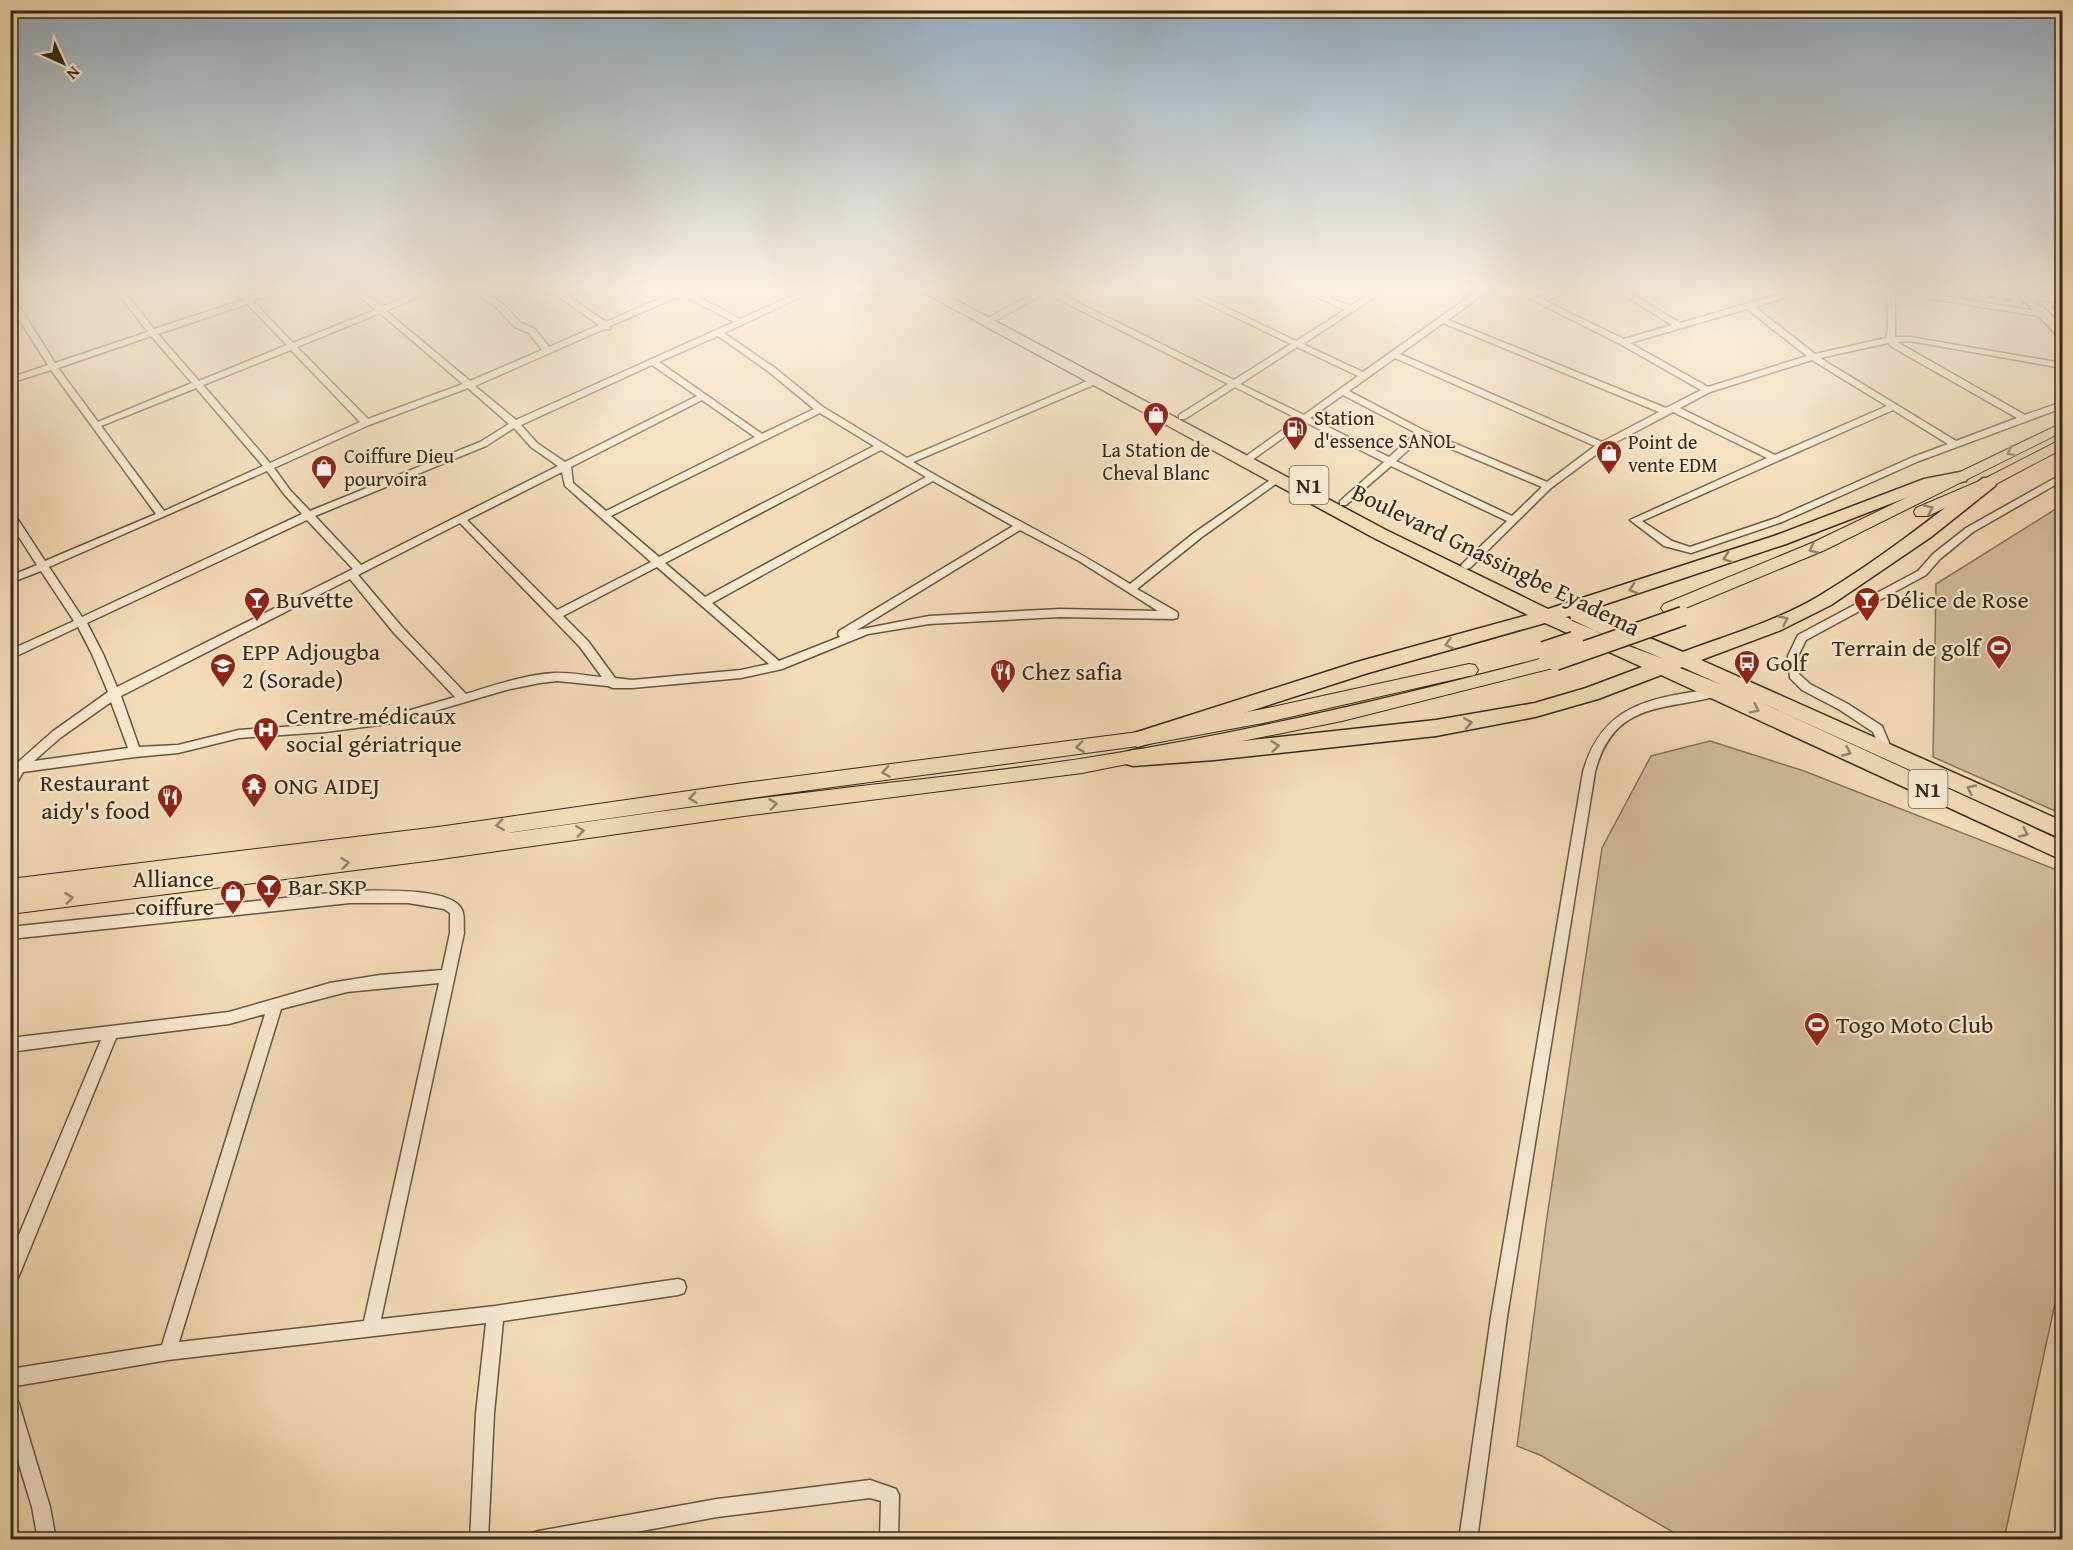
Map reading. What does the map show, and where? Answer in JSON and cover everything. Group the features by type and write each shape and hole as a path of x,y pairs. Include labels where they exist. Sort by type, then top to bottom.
{"highway":[{"name":"Boulevard Gnassingbe Eyadema","path":"1064,363 1095,381 1466,566 1684,660 1722,686"},
{"name":"Boulevard Gnassingbe Eyadema","path":"1075,363 1182,417 1279,478 1380,534 1497,593 1663,669 1722,686 1797,721"},
{"path":"1135,749 1382,662 1566,611 1780,540 1930,483 1960,477"},
{"path":"1135,749 1281,746 1476,722 1572,700 1663,669 1774,625 1824,602 1925,533 1989,482"},
{"path":"1492,633 1505,618 1504,602 1497,593"},
{"path":"1722,686 1719,660 1721,651 1729,642"},
{"name":"N1","path":"1797,721 1886,750 2062,830"},
{"name":"N1","path":"1797,721 2062,851"}],"main road":[{"path":"10,905 434,852 744,808 1135,749 1432,693 1550,656 1676,612 1793,558 2062,427"},
{"path":"1676,612 1730,600 1989,482 2062,443"},
{"path":"10,888 438,835 733,792 1135,749"}],"street":[{"path":"51,363 162,515"},
{"path":"10,381 64,363"},
{"path":"179,363 355,571 398,630 463,698"},
{"path":"97,425 250,363"},
{"path":"308,363 366,423"},
{"path":"443,363 515,424 534,445 566,467 568,484 778,666"},
{"path":"10,580 162,515 366,423 469,385 517,363"},
{"path":"10,655 309,515 483,444 515,424 647,363"},
{"path":"655,363 762,438"},
{"path":"15,767 178,749 239,734 344,727 394,719 463,698 540,679 576,679 613,684 741,674 778,666 866,631 929,620 1060,613 1173,615 1083,559 932,478 820,409 762,363"},
{"path":"1194,363 1390,462 1513,520"},
{"path":"1182,417 1264,363"},
{"path":"1338,363 1364,376"},
{"path":"1249,458 1383,363"},
{"path":"1414,363 1602,446"},
{"path":"1552,363 1671,410 1774,458"},
{"path":"1660,363 1707,390"},
{"path":"1466,566 1548,486 1602,446 1707,390 1793,363"},
{"path":"1823,363 1954,444"},
{"path":"1925,363 2025,419"},
{"path":"907,461 1095,381"},
{"path":"1342,392 1422,433 1548,486"},
{"path":"10,785 15,767 81,715 114,694 702,397"},
{"path":"1894,406 1635,520 1657,537 1682,549 1691,550 1779,520 1954,444 2062,405"},
{"path":"606,515 820,409"},
{"path":"1343,503 1422,433"},
{"path":"557,615 881,446"},
{"path":"705,602 932,478"},
{"path":"1130,589 1198,535 1279,478"},
{"path":"1886,750 1878,729 1844,707 1806,687 1794,675 1793,656 1802,638 1922,573 1934,557 1973,527 2007,506 2061,479"},
{"path":"10,514 81,622 104,667 135,752"},
{"path":"462,520 584,644 613,684"},
{"path":"814,652 1021,525"},
{"path":"1468,1539 1499,1317 1589,772 1596,749 1607,732 1625,717 1669,700 1722,686"},
{"path":"10,933 350,897 408,897 448,904 456,911 458,933 370,1328"},
{"path":"10,1045 229,1018 316,992 448,976"},
{"path":"168,1352 275,1005"},
{"path":"10,1277 111,1033"},
{"path":"10,1378 168,1352 495,1314 678,1287"},
{"path":"479,1539 485,1413 495,1314"},
{"path":"10,1404 41,1506 46,1539"},
{"path":"539,1539 603,1534 717,1508 870,1490 890,1495 889,1539"}],"shaded area":[{"name":"Terrain de golf","path":"2062,505 2062,814 1933,757 1936,584"},
{"name":"Togo Moto Club","path":"1710,741 1804,771 2062,872 2062,1271 2004,1539 1685,1539 1540,1455 1517,1446 1546,1224 1602,848 1651,756"}],"place":[{"name":"La Station de Cheval Blanc","path":"1156,438"},
{"name":"Station d'essence SANOL","path":"1295,452"},
{"name":"Point de vente EDM","path":"1609,476"},
{"name":"Coiffure Dieu pourvoira","path":"324,491"},
{"name":"Buvette","path":"257,623"},
{"name":"Délice de Rose","path":"1867,623"},
{"name":"Terrain de golf","path":"1999,671"},
{"name":"Golf","path":"1747,686"},
{"name":"EPP Adjougba 2 (Sorade)","path":"223,689"},
{"name":"Chez safia","path":"1003,695"},
{"name":"Centre médicaux social gériatrique","path":"266,753"},
{"name":"ONG AIDEJ","path":"254,809"},
{"name":"Restaurant aidy's food","path":"170,820"},
{"name":"Bar SKP","path":"269,910"},
{"name":"Alliance coiffure","path":"233,916"},
{"name":"Togo Moto Club","path":"1817,1048"}]}
